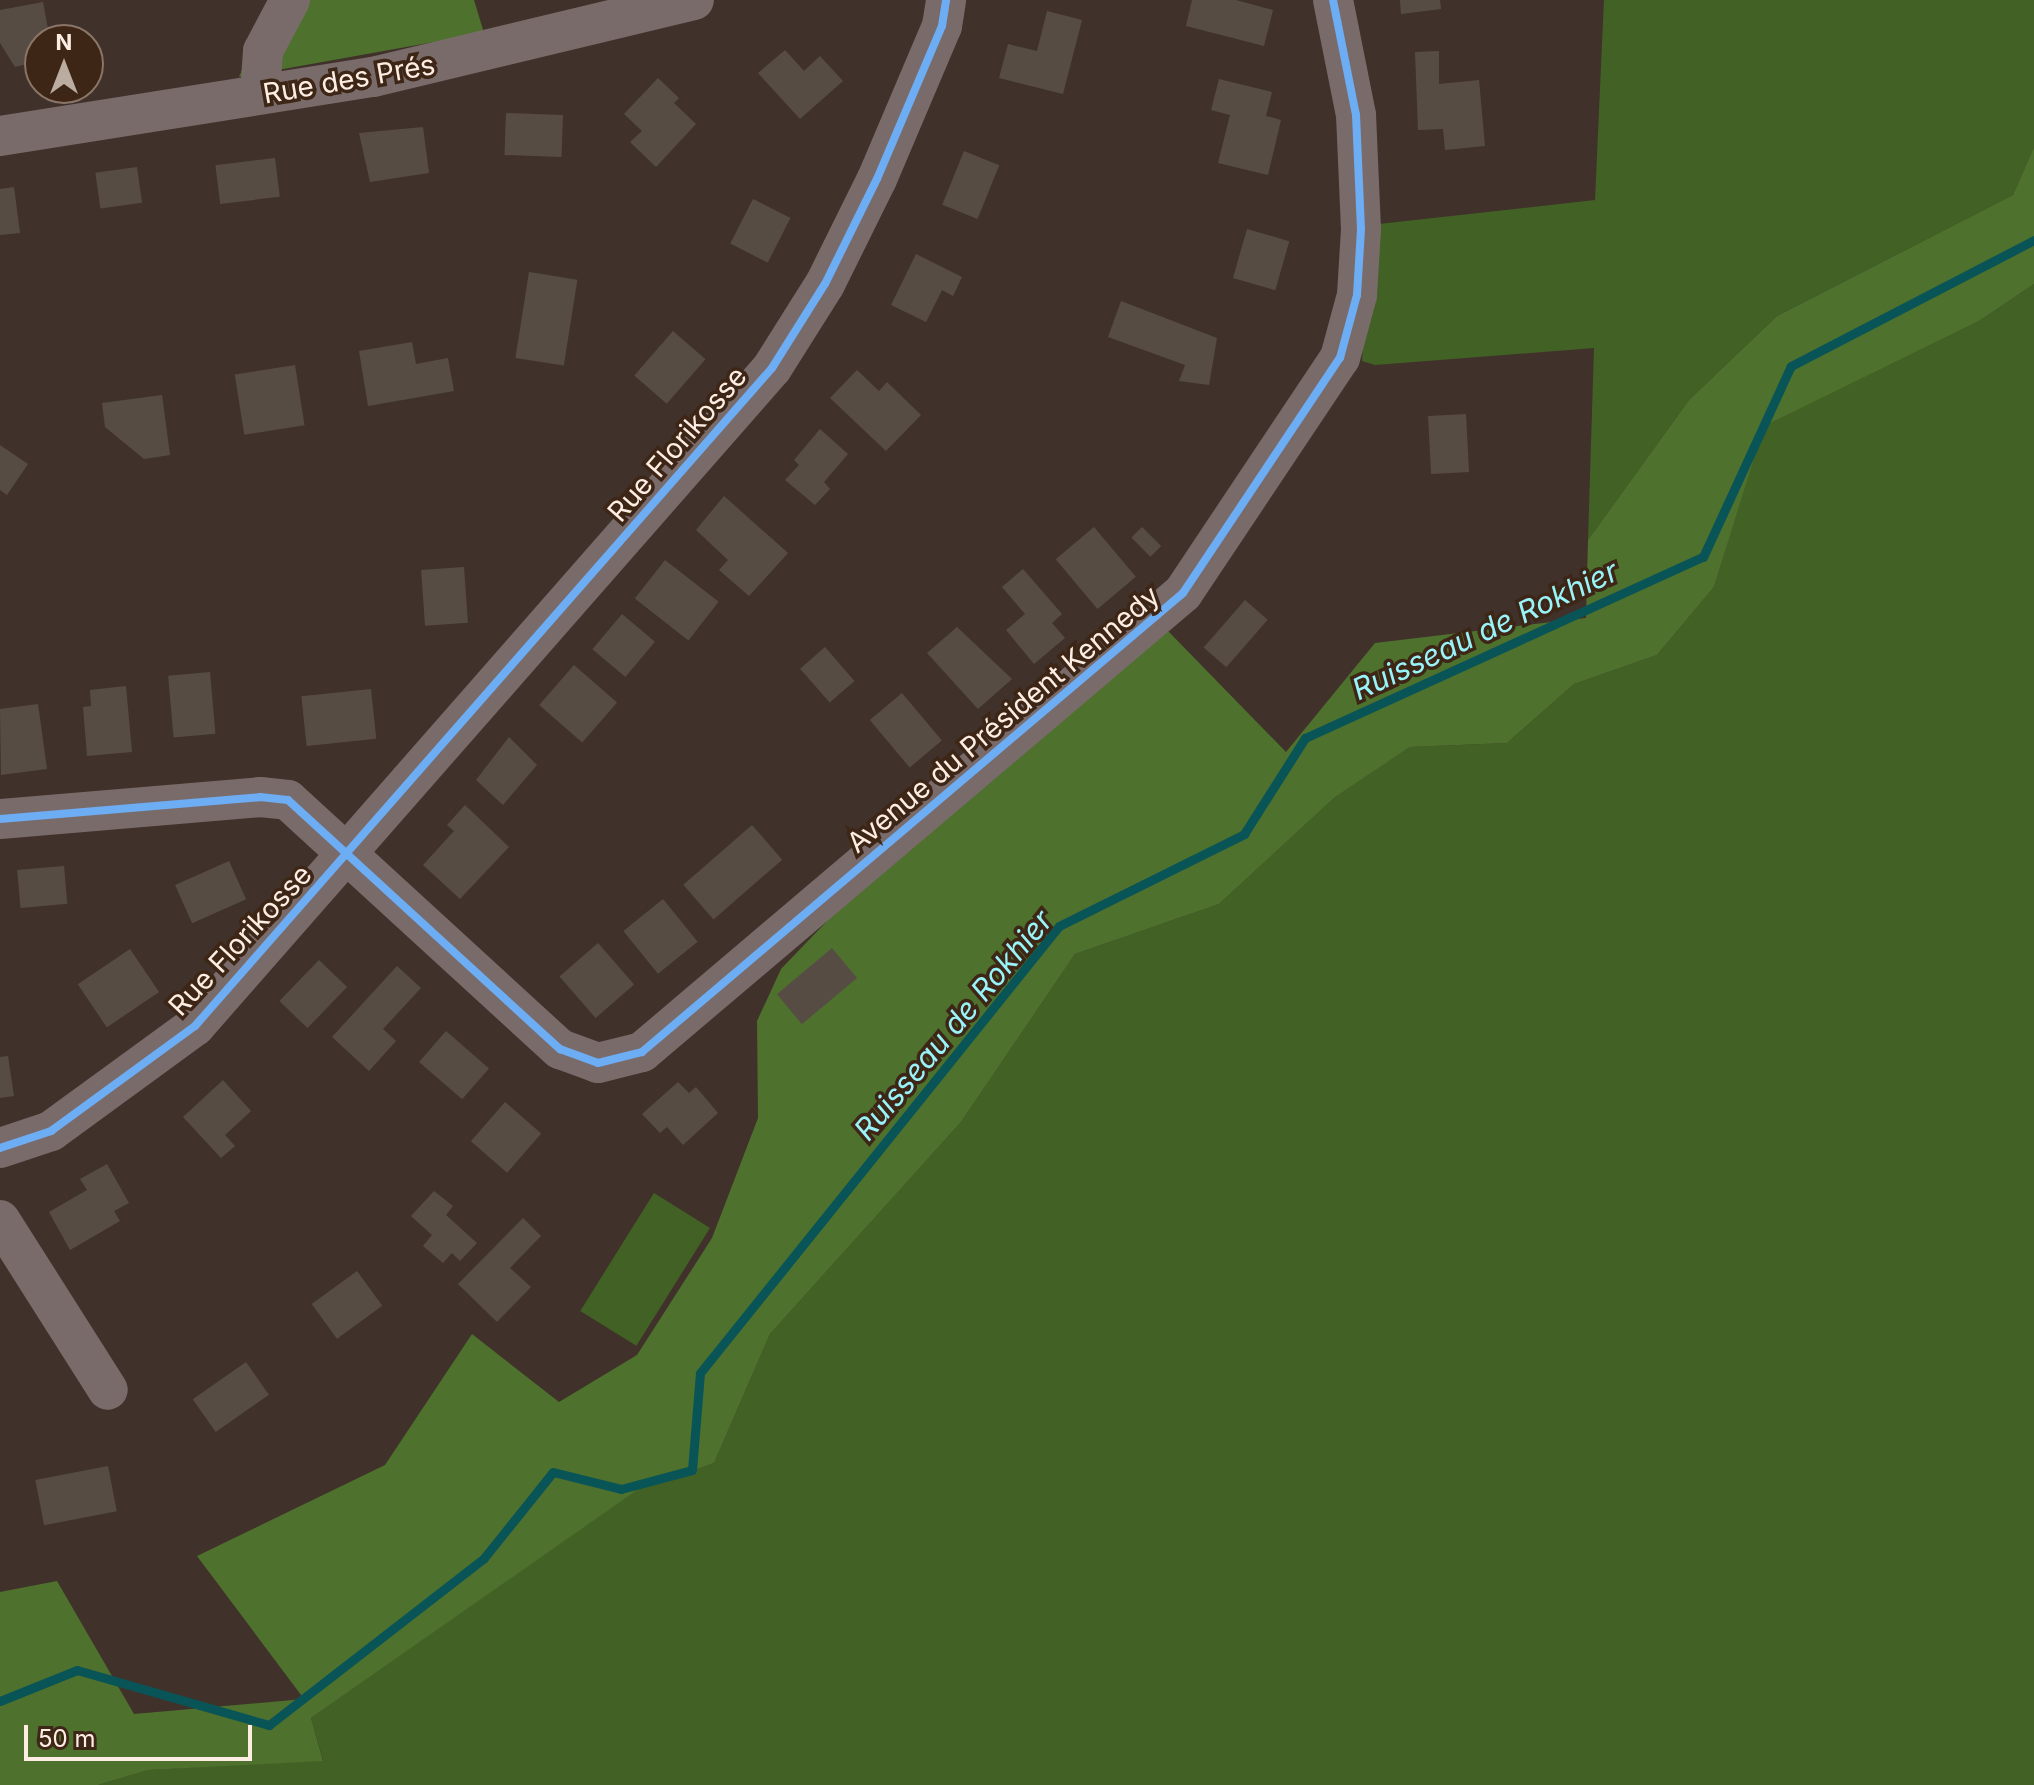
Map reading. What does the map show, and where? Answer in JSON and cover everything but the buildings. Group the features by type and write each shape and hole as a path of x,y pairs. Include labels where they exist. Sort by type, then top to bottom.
{"street":[{"path":"260,94 263,51 290,0"},
{"name":"Rue des Prés","path":"0,136 446,62 694,0"},
{"name":"Rue Florikosse","path":"0,1148 51,1131 195,1026 772,368 825,284 877,179 942,26 946,0"},
{"name":"Avenue du Président Kennedy","path":"347,856 560,1049 598,1063 623,1060 642,1052 1148,626 1183,593 1340,358 1357,295 1361,229 1356,115 1333,0"},
{"name":"Rue Florikosse","path":"0,819 260,797 288,800 347,856"},
{"path":"0,1220 108,1390"}],"green space":[{"path":"272,0 474,0 484,33 239,77"},
{"path":"1604,0 2034,0 2034,147 2013,195 1777,316 1689,400 1588,540 1594,348 1375,365 1362,361 1370,225 1595,200"},
{"path":"2034,147 2034,284 1979,321 1764,426 1714,587 1657,655 1574,684 1507,743 1410,747 1334,798 1219,904 1075,954 961,1122 770,1334 714,1463 637,1490 311,1718 323,1761 148,1770 98,1785 0,1785 0,1592 57,1581 134,1714 304,1699 197,1556 385,1465 472,1334 559,1402 637,1355 712,1238 758,1118 757,1021 781,969 830,918 1168,631 1286,752 1375,643 1586,618 1588,540 1689,400 1777,316 2013,195"},
{"path":"2034,284 2034,1785 98,1785 148,1770 323,1760 311,1718 637,1489 714,1463 770,1334 961,1122 1075,954 1219,904 1334,798 1410,747 1507,743 1574,684 1657,655 1714,587 1763,426 1979,321"},
{"path":"654,1193 710,1228 636,1346 580,1311"}],"waterway":[{"name":"Ruisseau de Rokhier","path":"0,1701 77,1670 269,1725 484,1558 553,1472 621,1489 692,1470 700,1373 1059,926 1244,834 1305,738 1703,557 1791,366 2034,240"}],"cycle path":[{"path":"0,1148 51,1131 195,1026 772,368 825,284 877,179 942,26 946,0"},
{"path":"0,819 260,797 288,800 560,1049 598,1063 642,1052 1183,593 1340,358 1357,295 1361,229 1356,115 1333,0"}]}
